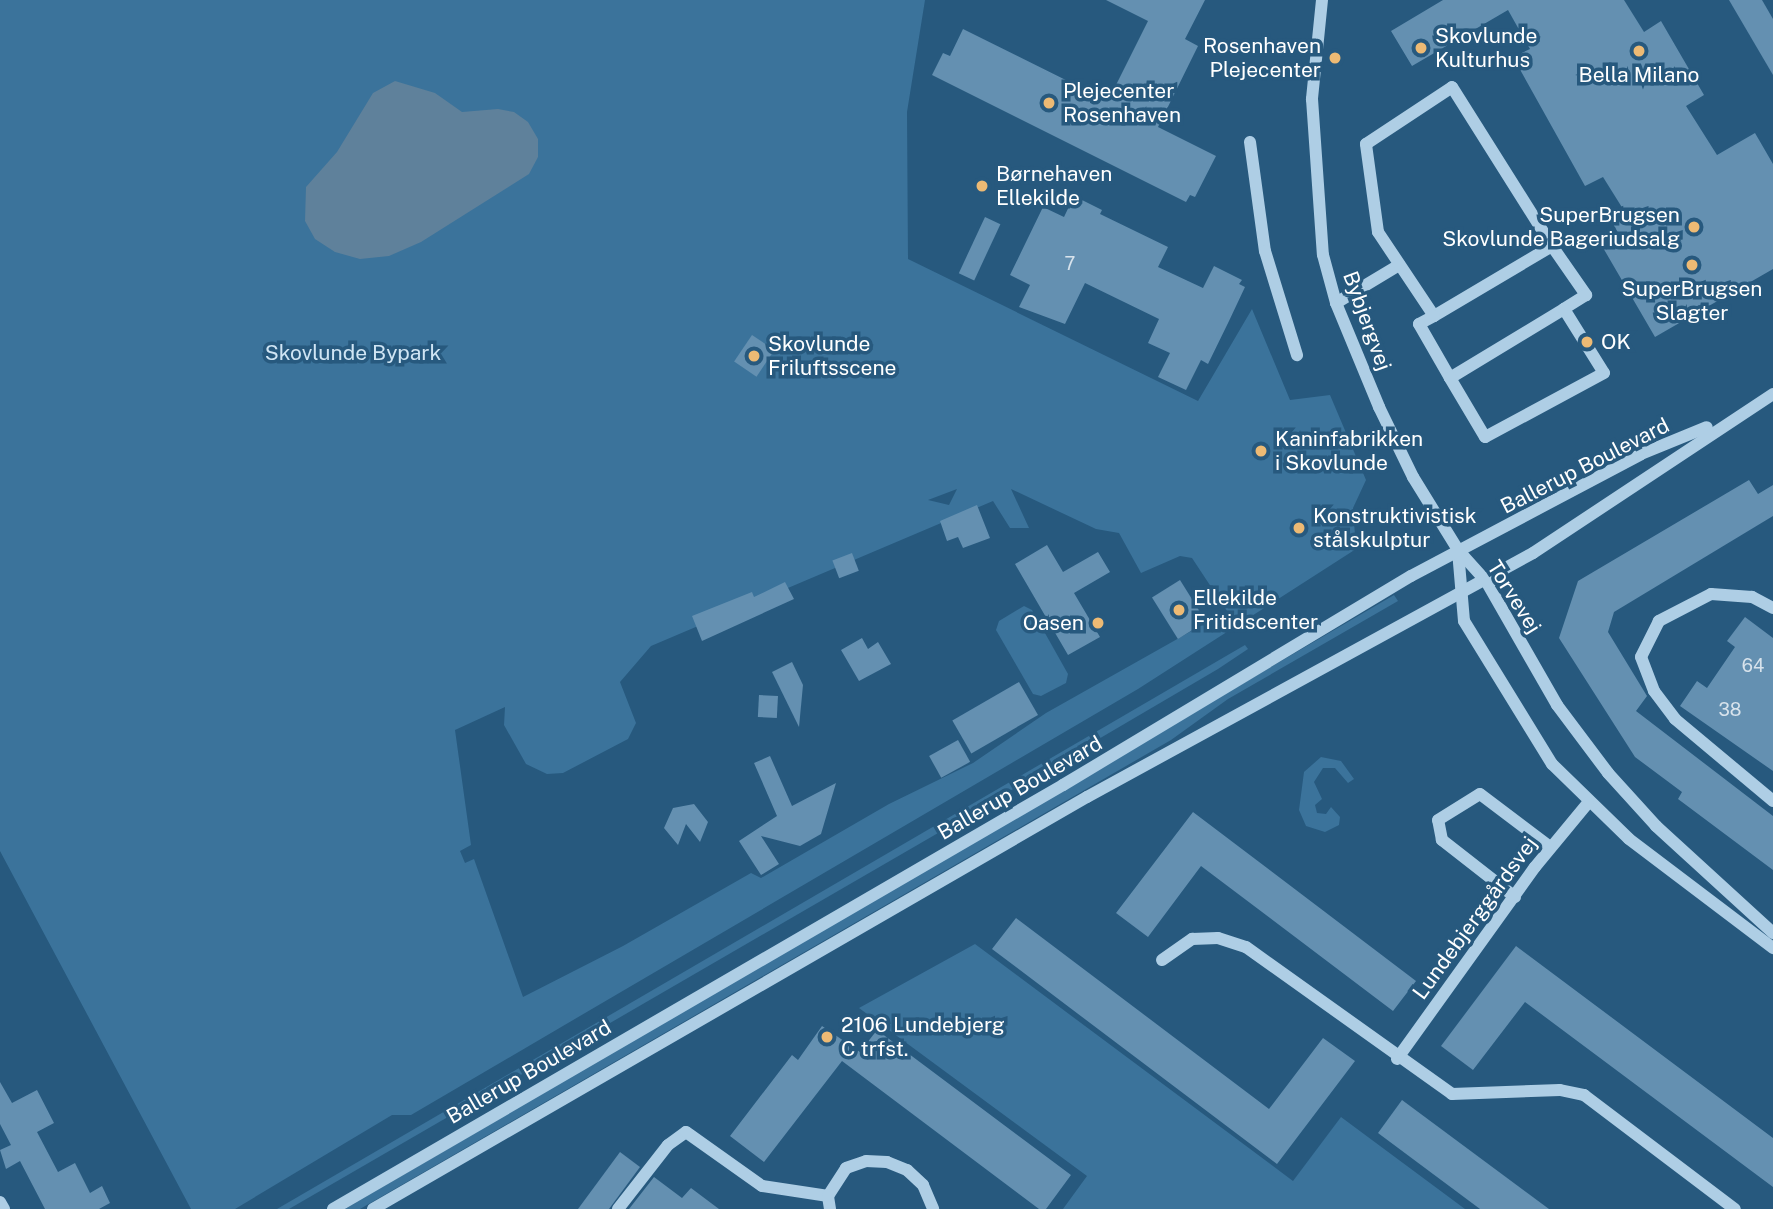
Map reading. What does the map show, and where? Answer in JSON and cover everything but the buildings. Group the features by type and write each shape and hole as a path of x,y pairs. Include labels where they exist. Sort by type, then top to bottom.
{"street":[{"name":"Bybjergvej","path":"1322,0 1312,99 1314,165 1323,255 1336,303 1407,466 1458,551"},
{"path":"1434,316 1378,232 1372,210 1366,144 1452,87 1586,295 1450,378"},
{"path":"1250,142 1265,251 1297,355"},
{"path":"1552,246 1419,324 1486,437 1604,373 1564,309"},
{"path":"1336,303 1399,265"},
{"name":"Ballerup Boulevard","path":"373,1209 1087,797 1486,581 1595,516 1650,472 1773,394"},
{"name":"Ballerup Boulevard","path":"333,1209 976,836 1458,551 1517,523 1641,454 1733,417"},
{"name":"Torvevej","path":"1458,551 1486,581 1557,705 1608,773 1703,872 1770,936"},
{"name":"Torvevej","path":"1458,551 1464,593 1464,621 1552,764 1588,803 1770,936"},
{"path":"1773,608 1752,597 1711,594 1659,621 1641,656 1654,691 1675,719 1773,801"},
{"path":"1515,897 1442,841 1438,820 1480,794 1550,847"},
{"name":"Lundebjerggårdsvej","path":"1397,1059 1550,847 1588,803"},
{"path":"1162,960 1192,939 1218,937 1246,947 1397,1059 1452,1094 1560,1090 1584,1095 1735,1209"},
{"path":"618,1209 668,1144 686,1132 762,1186 829,1203 846,1168 866,1161 887,1162 907,1170 923,1185 933,1209"},
{"path":"0,1202 4,1209"}],"green space":[{"name":"Skovlunde Bypark","path":"0,0 925,0 907,112 908,259 1198,401 1252,309 1290,400 1330,395 1366,480 1353,508 1356,549 1138,689 411,1115 392,1115 235,1209 191,1209 0,851","holes":["957,489 949,505 928,500","1011,489 1096,529 1119,533 1141,573 1180,556 1192,558 1227,611 1046,713 973,763 889,804 761,878 751,873 623,946 523,997 474,859 465,863 460,851 471,845 455,730 505,707 504,725 526,764 547,774 563,773 628,739 636,723 620,682 651,646 993,501 1010,528 1029,528"]},
{"path":"1394,595 1398,601 1228,699 1171,740 360,1209 345,1209"},
{"path":"1024,606 1032,610 1068,674 1066,683 1041,696 1033,694 996,630 999,621"},
{"path":"1245,645 1248,649 1218,669 964,818 289,1209 277,1209"},
{"path":"1321,757 1341,761 1354,779 1348,783 1335,768 1323,768 1314,782 1322,799 1315,805 1317,813 1326,814 1331,807 1340,817 1339,825 1325,832 1306,826 1299,810 1304,772"},
{"path":"975,944 1293,1181 1341,1117 1465,1209 1063,1209 1087,1176 859,1008"}],"shaded area":[{"path":"395,81 435,93 462,112 498,109 514,112 528,122 538,139 538,157 529,174 421,242 389,256 360,259 335,252 315,239 305,221 306,187 337,152 373,93"}],"place":[{"name":"Skovlunde Kulturhus","path":"1421,48"},
{"name":"Bella Milano","path":"1639,51"},
{"name":"Rosenhaven Plejecenter","path":"1335,58"},
{"name":"Plejecenter Rosenhaven","path":"1049,103"},
{"name":"Børnehaven Ellekilde","path":"982,186"},
{"name":"SuperBrugsen Skovlunde Bageriudsalg","path":"1694,227"},
{"name":"SuperBrugsen Slagter","path":"1692,265"},
{"name":"OK","path":"1587,342"},
{"name":"Skovlunde Friluftsscene","path":"754,356"},
{"name":"Kaninfabrikken i Skovlunde","path":"1261,451"},
{"name":"Konstruktivistisk stålskulptur","path":"1299,528"},
{"name":"Ellekilde Fritidscenter","path":"1179,610"},
{"name":"Oasen","path":"1098,623"},
{"name":"2106 Lundebjerg C trfst.","path":"827,1037"}]}
